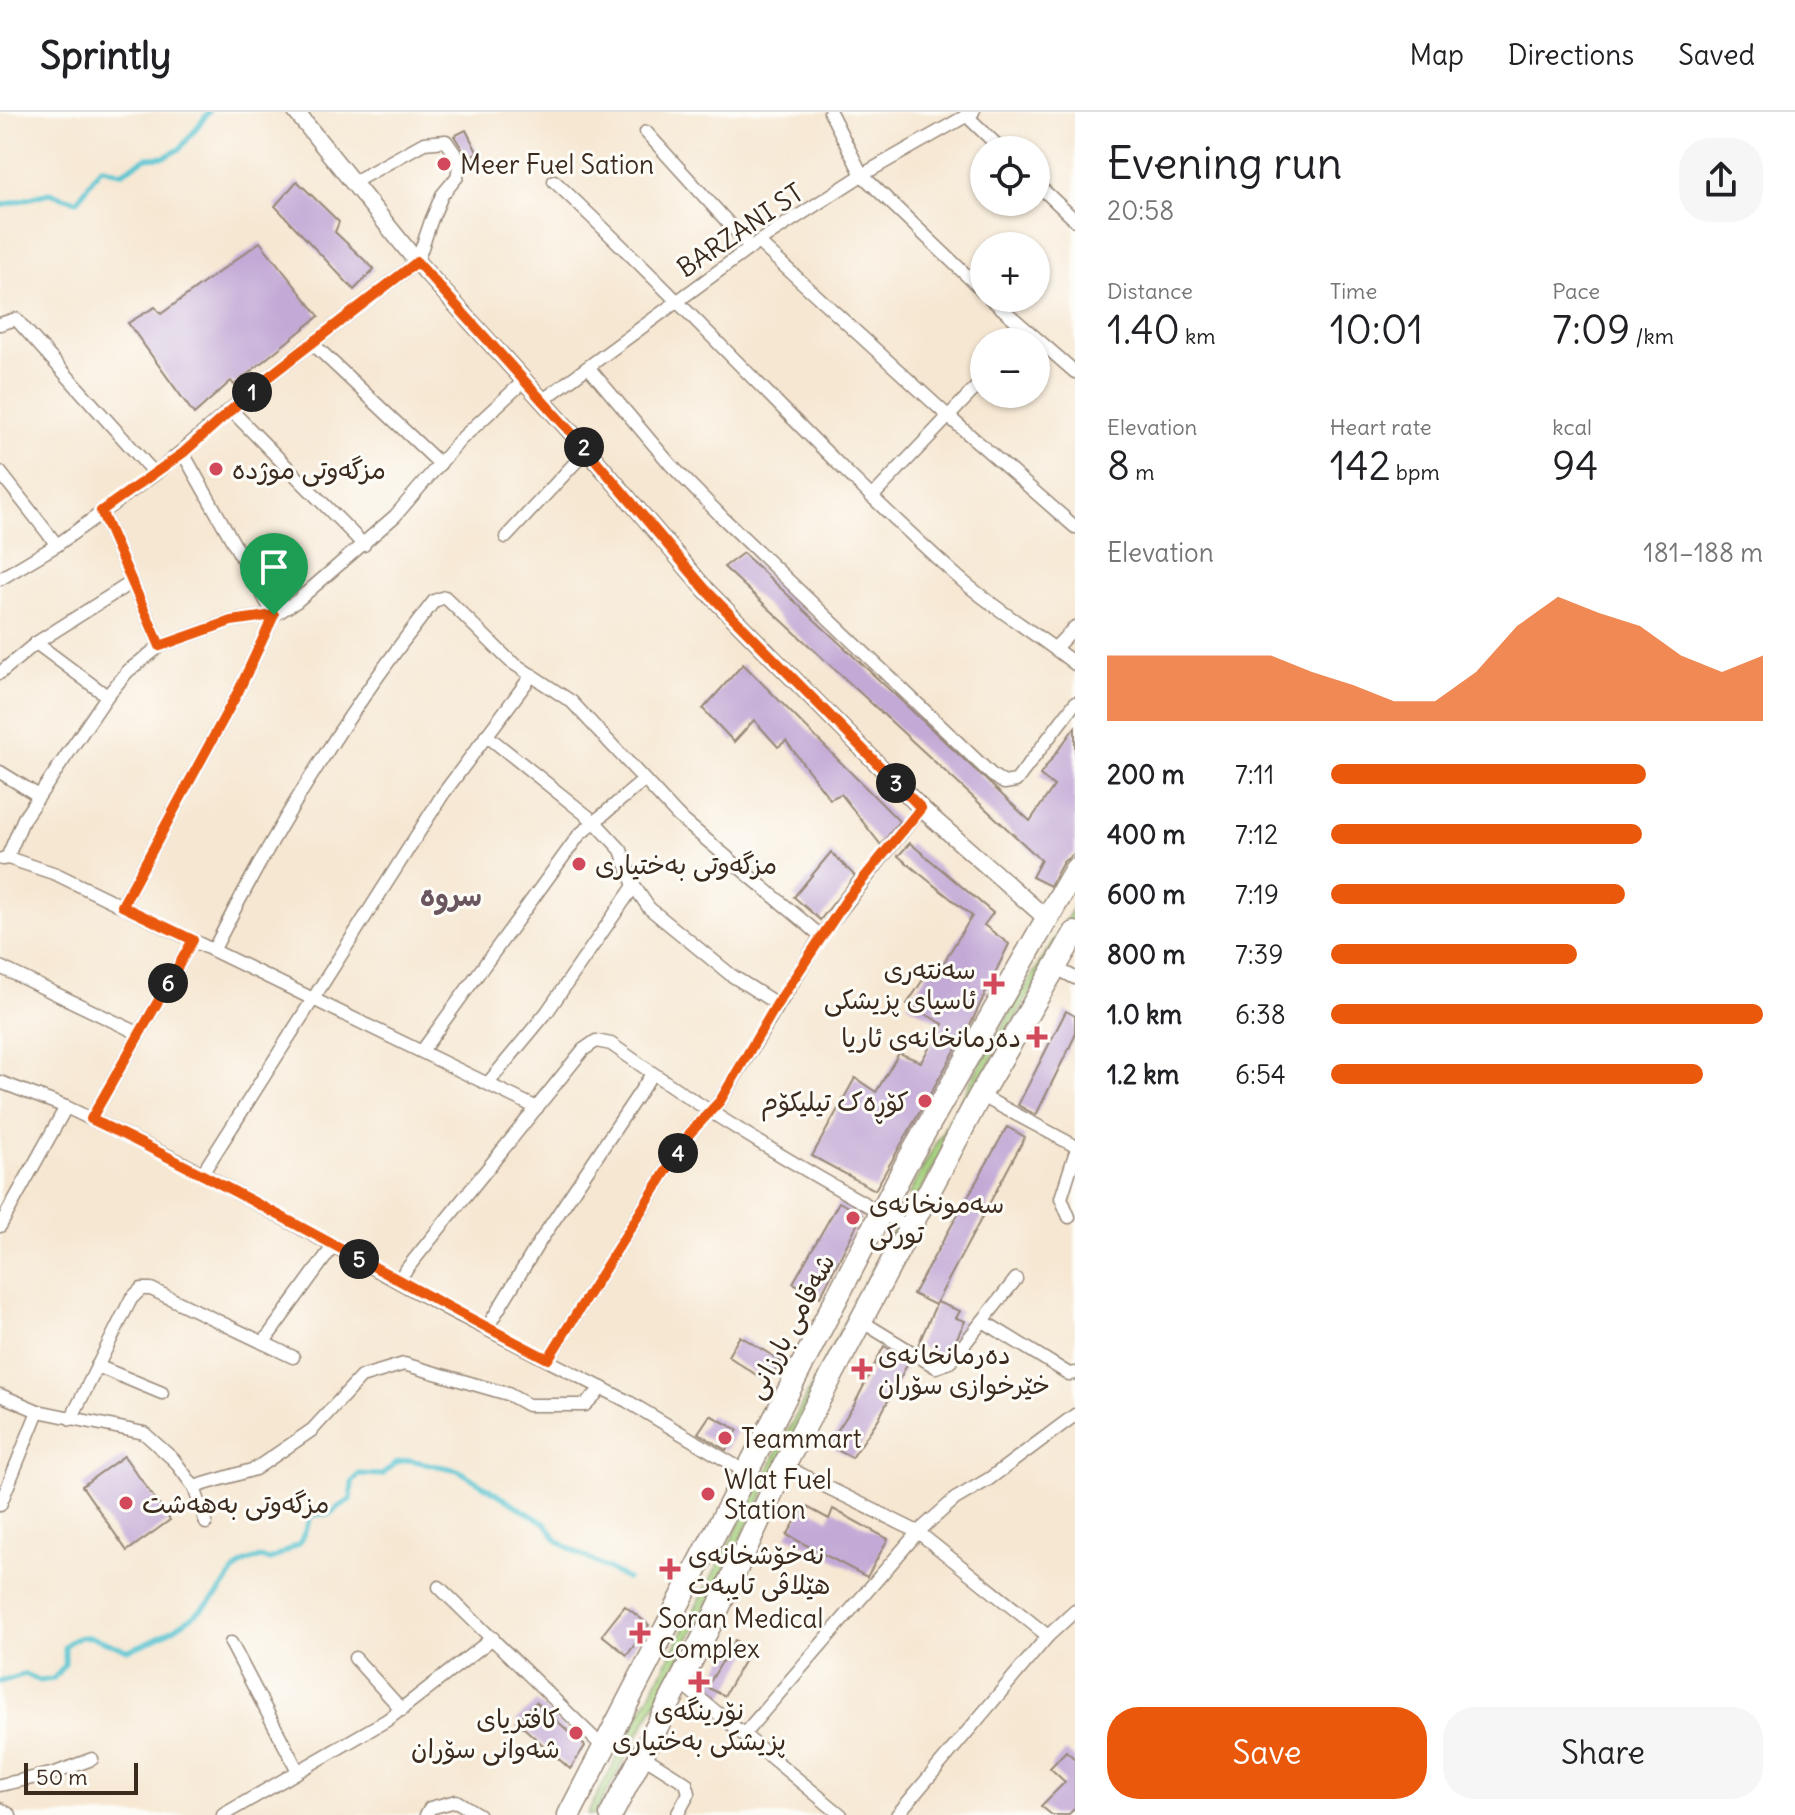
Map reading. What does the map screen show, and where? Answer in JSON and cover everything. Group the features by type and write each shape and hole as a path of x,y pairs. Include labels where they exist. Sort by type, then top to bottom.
{"highway":[{"name":"شەقامی بارزانی","path":"569,1815 880,1212 1075,870"},
{"path":"611,1815 681,1683 784,1466 980,1095 1065,973 1075,933"}],"street":[{"path":"296,112 417,262 543,400 706,590 921,808 1046,918"},
{"path":"830,112 862,175 970,279"},
{"path":"970,114 990,136"},
{"name":"BARZANI ST","path":"543,400 675,300 754,245 862,175 970,114"},
{"path":"646,132 754,245 1075,527"},
{"path":"0,579 57,545 183,453 312,343 417,262 442,195 457,177 460,161 446,141 424,143 352,183"},
{"path":"554,181 637,259 872,497 961,580 1075,664"},
{"path":"1050,196 1075,220"},
{"path":"1006,312 1025,328"},
{"path":"0,324 16,319 155,474"},
{"path":"312,343 440,464"},
{"path":"1050,350 1075,372"},
{"path":"589,368 670,464 723,518 992,775 1004,783 1016,781 1075,703"},
{"path":"525,380 440,464 395,516 297,601 274,615 231,621 160,646 128,671 107,696 24,818 4,859 56,874 537,1108"},
{"path":"872,497 970,394"},
{"path":"232,411 364,545"},
{"path":"506,537 587,450"},
{"path":"183,453 274,615"},
{"path":"0,472 57,545"},
{"path":"101,511 160,646"},
{"path":"0,673 36,643 132,582"},
{"path":"214,949 263,852 346,722 434,601 445,597 510,661 572,702 678,816 821,936"},
{"path":"122,906 239,690 274,615"},
{"path":"1055,648 1075,627"},
{"path":"36,643 107,696"},
{"path":"202,1174 443,794 532,675"},
{"path":"486,735 595,822 621,850 634,886 649,908 731,975 777,1004"},
{"path":"0,772 39,796"},
{"path":"422,1051 579,835 644,780"},
{"path":"548,1359 690,1133 720,1101 821,936 921,808"},
{"path":"489,1082 547,1012 634,886"},
{"path":"91,1119 193,940"},
{"path":"0,967 138,1033"},
{"path":"397,1281 583,1050 596,1041 611,1044 708,1114 911,1229"},
{"path":"487,1328 538,1244 652,1074"},
{"path":"2,1086 66,1107 202,1174 602,1388 744,1471"},
{"path":"980,1095 1075,1146"},
{"path":"0,1226 66,1107"},
{"path":"1069,1217 1061,1198 1075,1154"},
{"path":"263,1343 334,1245"},
{"path":"861,1321 936,1367 950,1362 1016,1279"},
{"path":"71,1419 131,1299 141,1289 151,1289 293,1357"},
{"path":"983,1321 1069,1374 1075,1373"},
{"path":"194,1487 255,1469 312,1430 361,1377 383,1367 404,1364 544,1407 585,1405 602,1388"},
{"path":"97,1366 162,1393"},
{"path":"0,1395 38,1411 144,1433 174,1460 194,1487 206,1523"},
{"path":"0,1505 38,1411"},
{"path":"744,1734 918,1532 955,1499 989,1479 1075,1415"},
{"path":"784,1466 918,1532 1048,1636"},
{"path":"439,1587 604,1748"},
{"path":"897,1815 1048,1636 1075,1611"},
{"path":"223,1815 243,1811 298,1771 402,1710 493,1638"},
{"path":"231,1643 298,1771"},
{"path":"355,1658 402,1710"},
{"path":"681,1683 841,1815"},
{"path":"643,1756 686,1783 689,1793 677,1815"},
{"path":"0,1785 55,1773 92,1759"},
{"path":"426,1815 430,1808 456,1801 479,1815"},
{"path":"0,1809 10,1815"}],"green space":[{"path":"1075,905 1075,921 1004,1036 917,1198 911,1199 909,1194 949,1120"},
{"path":"896,1225 899,1230 666,1684 594,1815 587,1815"}],"building":[{"path":"466,130 477,152 468,158 454,136"},
{"path":"297,181 339,222 335,232 374,269 354,290 275,206"},
{"path":"260,242 319,316 234,385 231,381 194,414 128,323 155,307 161,314"},
{"path":"743,553 1030,821 1054,786 1040,775 1075,727 1075,853 1063,862 1050,886 1032,877 1041,860 724,567"},
{"path":"743,664 899,821 881,845 841,794 830,799 786,741 778,747 754,720 734,742 703,709"},
{"path":"910,843 993,913 984,925 1009,944 973,1019 875,1190 812,1156 855,1078 876,1092 899,1053 921,1062 943,1024 907,1004 932,966 939,970 972,916 898,856"},
{"path":"831,852 855,876 820,920 794,897"},
{"path":"1066,1011 1075,1016 1075,1036 1036,1115 1018,1105"},
{"path":"1007,1127 1025,1137 935,1305 913,1294"},
{"path":"839,1202 862,1215 820,1297 793,1283"},
{"path":"937,1302 960,1311 956,1318 965,1321 956,1340 945,1354 937,1357 918,1345"},
{"path":"740,1336 781,1361 767,1382 728,1356"},
{"path":"884,1346 909,1361 879,1418 852,1458 828,1445 854,1405"},
{"path":"710,1415 738,1430 726,1450 698,1433"},
{"name":"مزگەوتی بەهەشت","path":"124,1456 170,1520 127,1551 82,1486"},
{"path":"805,1506 829,1519 833,1509 888,1539 867,1577 787,1535"},
{"path":"625,1606 649,1625 627,1655 602,1635"},
{"path":"735,1640 750,1651 724,1696 707,1687"},
{"path":"536,1702 585,1746 570,1769 516,1721"},
{"path":"1066,1751 1075,1759 1075,1808 1068,1815 1052,1815 1041,1806 1065,1782 1050,1768"}],"waterway":[{"path":"0,206 49,193 77,201 101,167 121,173 146,158 164,157 180,149 209,112"},
{"path":"0,1682 25,1674 40,1681 53,1679 65,1664 65,1646 80,1637 95,1638 128,1650 164,1634 208,1604 246,1562 258,1558 270,1560 299,1544 312,1515 329,1514 351,1499 352,1483 359,1474 382,1475 397,1462 409,1460 458,1470 546,1524 558,1541 627,1579"}],"place":[{"name":"Meer Fuel Sation","path":"444,164"},
{"name":"مزگەوتی موژدە","path":"216,469"},
{"name":"مزگەوتی بەختیاری","path":"579,864"},
{"name":"سەنتەری ئاسیای پزیشکی","path":"994,984"},
{"name":"دەرمانخانەی ئاریا","path":"1037,1037"},
{"name":"کۆڕەک تیلیکۆم","path":"925,1101"},
{"name":"سەمونخانەی تورکی","path":"853,1218"},
{"name":"دەرمانخانەی خێرخوازی سۆران","path":"862,1369"},
{"name":"Teammart","path":"725,1438"},
{"name":"Wlat Fuel Station","path":"708,1494"},
{"name":"مزگەوتی بەهەشت","path":"126,1503"},
{"name":"نەخۆشخانەی هێلاڤی تایبەت","path":"670,1569"},
{"name":"Soran Medical Complex","path":"640,1633"},
{"name":"نۆرینگەی پزیشکی بەختیاری","path":"699,1682"},
{"name":"کافتریای شەوانی سۆران","path":"576,1733"}],"district":[{"name":"سروە","path":"451,896"}],"route":[{"path":"417,262 587,450 706,590 921,808 874,864 821,936 720,1101 690,1133 548,1359 447,1309 183,1163 91,1119 193,940 122,906 239,690 274,615 231,621 160,646 101,511 183,453 267,378 417,262"}]}
